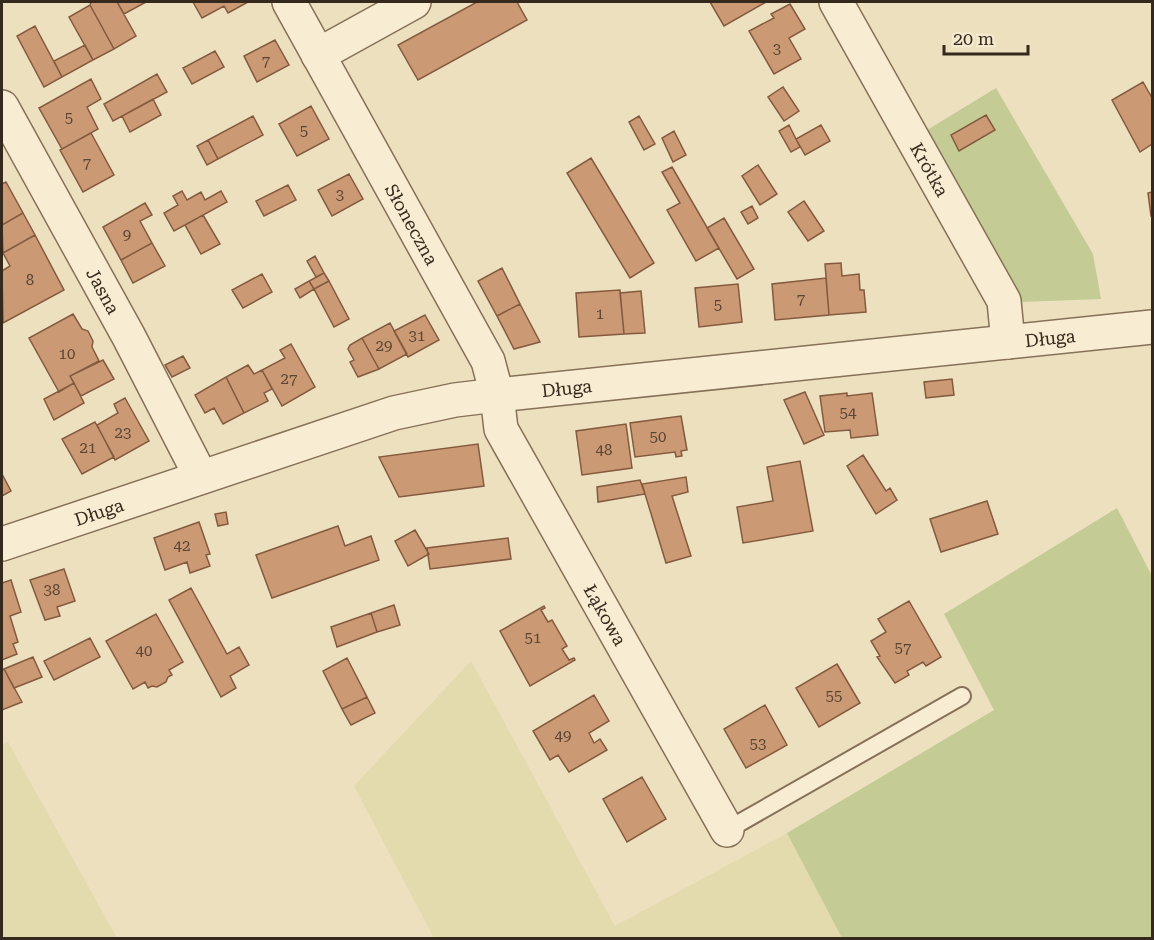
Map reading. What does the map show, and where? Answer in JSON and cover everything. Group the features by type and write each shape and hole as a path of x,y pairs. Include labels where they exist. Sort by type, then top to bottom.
{"street":[{"name":"Słoneczna","path":"289,2 488,361 497,395"},
{"path":"318,55 414,2"},
{"name":"Krótka","path":"836,2 1004,302 1008,342"},
{"name":"Jasna","path":"2,107 129,337 201,477"},
{"name":"Długa","path":"2,544 394,413 445,402 1152,327"},
{"name":"Łąkowa","path":"497,395 501,429 727,830"}],"lane":[{"path":"727,830 962,696"}],"shaded area":[{"path":"471,661 615,926 787,833 842,938 434,938 354,786"},
{"path":"8,742 117,938 2,938 2,745"}],"green space":[{"path":"996,88 1093,254 1101,299 1020,302 927,130"},
{"path":"1117,508 1152,576 1152,938 842,938 787,833 994,710 944,614"}],"building":[{"path":"91,2 117,2 136,36 114,49 90,5"},
{"path":"117,2 146,2 124,14"},
{"path":"193,2 248,2 228,13 224,6 202,18"},
{"path":"477,2 517,2 527,20 418,80 398,45"},
{"path":"710,2 766,2 724,26"},
{"path":"790,4 805,29 789,38 801,59 774,74 749,31 774,18 771,14"},
{"path":"90,5 114,49 93,60 69,17"},
{"path":"35,26 62,77 44,87 17,36"},
{"path":"275,40 289,65 257,82 244,56"},
{"path":"85,45 93,60 62,77 54,61"},
{"path":"215,51 224,67 192,84 183,68"},
{"path":"157,74 167,92 113,121 104,104"},
{"path":"91,79 101,99 87,107 98,129 62,149 39,108"},
{"path":"1143,82 1152,95 1152,144 1140,152 1112,100"},
{"path":"783,87 799,111 784,121 768,97"},
{"path":"153,99 161,115 130,132 122,116"},
{"path":"311,106 329,139 297,156 279,124"},
{"path":"986,115 995,130 959,151 951,135"},
{"path":"253,116 263,135 218,159 208,140"},
{"path":"639,116 655,144 644,150 629,122"},
{"path":"789,125 800,147 791,152 779,131"},
{"path":"821,125 830,141 805,155 796,139"},
{"path":"674,131 686,155 673,162 662,138"},
{"path":"91,133 114,175 83,192 60,150"},
{"path":"208,140 218,159 207,165 197,146"},
{"path":"591,158 654,263 630,278 567,173"},
{"path":"758,165 777,194 760,205 742,176"},
{"path":"672,167 719,248 696,261 667,210 680,203 662,172"},
{"path":"349,174 363,199 332,216 318,190"},
{"path":"6,182 23,213 2,225 2,184"},
{"path":"288,185 296,200 264,216 256,201"},
{"path":"182,191 187,200 201,192 205,200 221,191 227,202 174,231 164,213 178,205 173,196"},
{"path":"1152,192 1152,216 1151,216 1148,193"},
{"path":"804,201 824,231 808,241 788,212"},
{"path":"145,203 152,215 140,221 152,243 121,260 103,227"},
{"path":"752,206 758,218 748,224 741,212"},
{"path":"23,213 35,235 3,253 2,225"},
{"path":"203,215 220,244 201,254 185,225"},
{"path":"724,218 754,269 737,279 707,228"},
{"path":"35,235 64,290 3,323 2,271 10,266 3,253"},
{"path":"152,243 165,266 133,283 121,260"},
{"path":"315,256 324,273 316,277 307,261"},
{"path":"841,263 842,276 859,274 860,290 864,290 866,312 829,315 825,264"},
{"path":"502,268 520,304 497,316 478,281"},
{"path":"324,273 329,281 314,289 309,281"},
{"path":"262,274 272,292 243,308 232,290"},
{"path":"826,278 829,315 775,320 772,284"},
{"path":"309,281 314,289 300,298 295,289"},
{"path":"329,281 349,319 334,327 314,289"},
{"path":"738,284 742,322 699,327 695,288"},
{"path":"620,290 624,334 579,337 576,293"},
{"path":"641,291 645,333 624,334 620,293"},
{"path":"520,304 540,342 514,349 497,316"},
{"path":"73,314 82,329 88,331 99,361 70,376 74,383 59,392 29,338"},
{"path":"425,315 439,340 408,357 394,331"},
{"path":"390,323 407,354 379,369 362,338"},
{"path":"362,338 379,369 358,377 350,362 354,360 348,349 350,345"},
{"path":"291,344 315,387 282,406 262,370 285,358 280,350"},
{"path":"183,356 190,368 172,377 165,365"},
{"path":"103,360 114,379 81,396 70,376"},
{"path":"248,365 254,374 262,370 272,389 264,393 268,401 244,413 226,377"},
{"path":"226,377 244,413 223,424 214,408 205,413 195,395"},
{"path":"952,379 954,395 926,398 924,382"},
{"path":"74,383 84,403 54,420 44,399"},
{"path":"805,392 824,435 804,444 784,400"},
{"path":"847,393 847,396 872,393 878,435 851,438 850,430 825,432 820,396"},
{"path":"125,398 149,441 115,460 97,425 118,413 114,404"},
{"path":"681,416 687,450 681,451 682,456 676,457 675,452 635,457 630,423"},
{"path":"95,422 114,457 82,474 62,439"},
{"path":"626,424 632,468 582,475 576,431"},
{"path":"478,444 484,486 399,497 379,457"},
{"path":"863,455 886,491 890,488 897,500 876,514 847,466"},
{"path":"800,461 813,531 743,543 737,507 773,501 767,467"},
{"path":"2,474 11,491 2,496"},
{"path":"686,477 688,492 672,496 691,556 666,563 642,484"},
{"path":"640,480 645,494 598,502 597,487"},
{"path":"987,501 998,534 941,552 930,519"},
{"path":"226,512 228,524 218,526 215,514"},
{"path":"199,522 210,554 206,555 210,566 190,573 187,562 165,570 154,538"},
{"path":"338,526 345,546 371,536 379,560 272,598 256,555"},
{"path":"415,530 429,554 408,566 395,541"},
{"path":"508,538 511,559 430,569 427,548"},
{"path":"64,569 75,601 57,607 60,616 45,620 30,580"},
{"path":"11,580 21,612 10,616 18,642 13,644 17,654 2,660 2,583"},
{"path":"191,588 227,654 239,647 249,665 230,676 236,688 221,697 169,600"},
{"path":"909,601 941,657 926,666 923,662 907,671 909,675 895,683 877,657 880,656 871,641 886,632 878,619"},
{"path":"394,605 400,625 377,632 371,613"},
{"path":"544,606 545,608 541,610 548,622 552,620 567,646 562,649 569,660 574,658 575,660 530,686 500,631"},
{"path":"371,613 377,632 337,647 331,627"},
{"path":"156,614 183,662 169,670 172,675 157,687 148,688 145,682 133,689 106,641"},
{"path":"90,638 100,657 54,680 44,661"},
{"path":"33,657 42,677 14,688 4,669"},
{"path":"347,658 367,697 342,709 323,671"},
{"path":"837,664 860,703 819,727 796,688"},
{"path":"4,669 22,702 2,710 2,670"},
{"path":"594,695 609,721 589,733 594,743 600,739 607,750 569,772 558,755 550,760 533,731"},
{"path":"367,697 375,713 351,725 342,709"},
{"path":"765,705 787,745 746,768 724,729"},
{"path":"642,777 666,819 627,842 603,799"}]}
